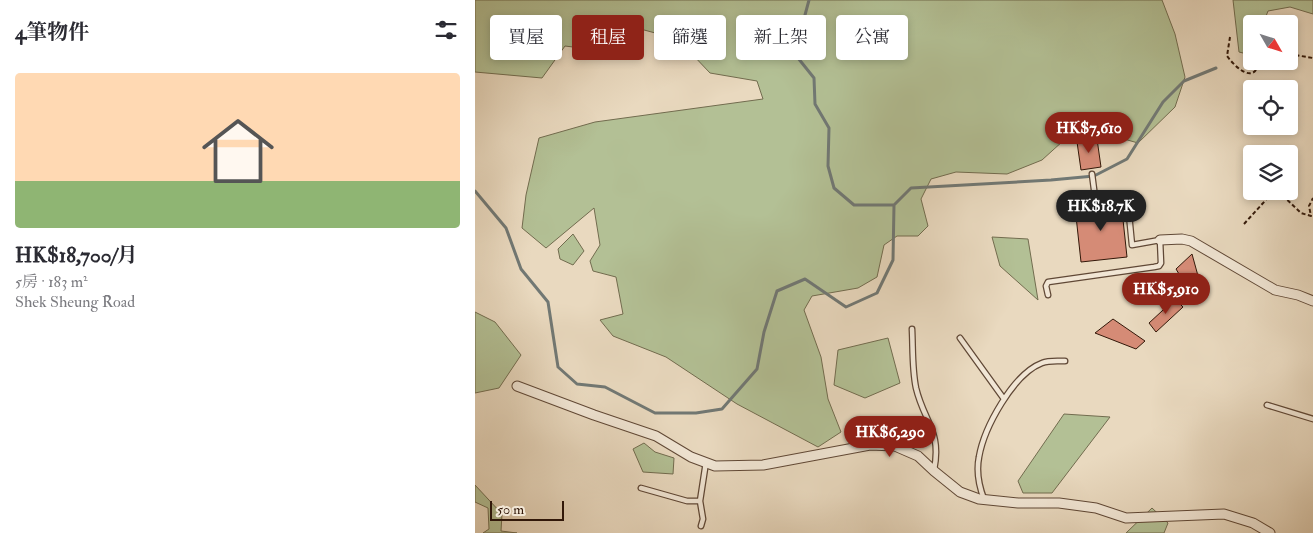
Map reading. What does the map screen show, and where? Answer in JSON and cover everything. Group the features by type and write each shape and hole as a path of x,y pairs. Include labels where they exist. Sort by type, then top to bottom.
{"street":[{"path":"1161,240 1182,239 1191,242 1275,290 1298,295 1313,301"},
{"path":"517,386 656,436 691,457 715,466 763,465 870,445 895,446 918,456 960,492 984,499 1018,503 1059,503 1095,508 1126,518 1224,514 1253,523 1269,533"}],"lane":[{"path":"1093,174 1095,197"},
{"path":"1048,295 1046,286 1048,282 1159,266 1161,263 1161,240 1132,245 1127,194 1082,198"},
{"path":"912,329 916,387 933,430 936,444 937,455 934,471"},
{"path":"960,338 1004,399"},
{"path":"984,499 978,476 979,458 985,432 1004,399 1032,368 1050,361 1065,361"},
{"path":"1267,405 1313,419"},
{"path":"701,526 703,519 700,501 706,462"},
{"path":"641,488 687,501 700,501"}],"path":[{"path":"1229,37 1227,56 1247,74 1251,74 1255,70"},
{"path":"1298,56 1313,58"},
{"path":"1287,200 1301,214 1311,216 1309,206 1313,198"},
{"path":"1244,224 1266,200"}],"green space":[{"path":"475,0 1162,0 1175,34 1185,77 1175,107 1138,143 1117,137 1100,120 1073,119 1063,141 1042,160 1007,174 956,172 931,179 921,199 928,226 918,236 897,236 884,245 877,277 858,288 812,296 804,310 821,357 828,399 841,432 818,447 737,404 666,357 613,336 600,320 623,314 616,277 593,271 590,261 600,245 594,208 546,248 522,228 526,195 539,138 595,122 763,99 757,81 710,73 698,60 726,60 726,15 654,15 654,33 644,30 644,15 572,15 572,47 565,46 562,50 562,15 490,15 490,60 555,60 542,78 475,72"},
{"path":"1233,0 1313,0 1313,14 1290,7 1268,11 1266,15 1243,15 1243,53 1239,52"},
{"path":"573,234 584,251 573,265 560,259 558,249"},
{"path":"992,237 1028,239 1038,300 1000,266"},
{"path":"475,312 495,322 521,355 499,388 475,393"},
{"path":"888,338 900,383 865,398 834,385 838,350"},
{"path":"1064,414 1110,417 1052,493 1023,493 1018,481"},
{"path":"644,443 655,452 674,458 673,474 643,472 633,449"},
{"path":"475,485 502,514 501,531 517,533 483,533 489,529 488,508 475,502"},
{"path":"1152,508 1168,523 1164,533 1126,533"}],"building":[{"path":"1097,139 1101,167 1081,170 1077,142"},
{"path":"1121,201 1127,257 1081,262 1075,207"},
{"path":"1192,254 1203,294 1194,299 1176,269"},
{"path":"1175,299 1183,307 1156,332 1149,323"},
{"path":"1113,319 1145,341 1136,349 1095,333"}],"waterway":[{"path":"809,0 805,15 811,26 794,53 814,78 815,104 829,128 828,166 834,188 854,205 894,205 911,188 1094,176 1127,159 1163,102 1184,81 1216,68"},
{"path":"475,191 506,228 521,269 548,302 558,367 577,384 605,387 655,413 696,413 722,409 757,369 764,332 777,291 805,279 846,307 877,293 893,260 894,205"}]}
